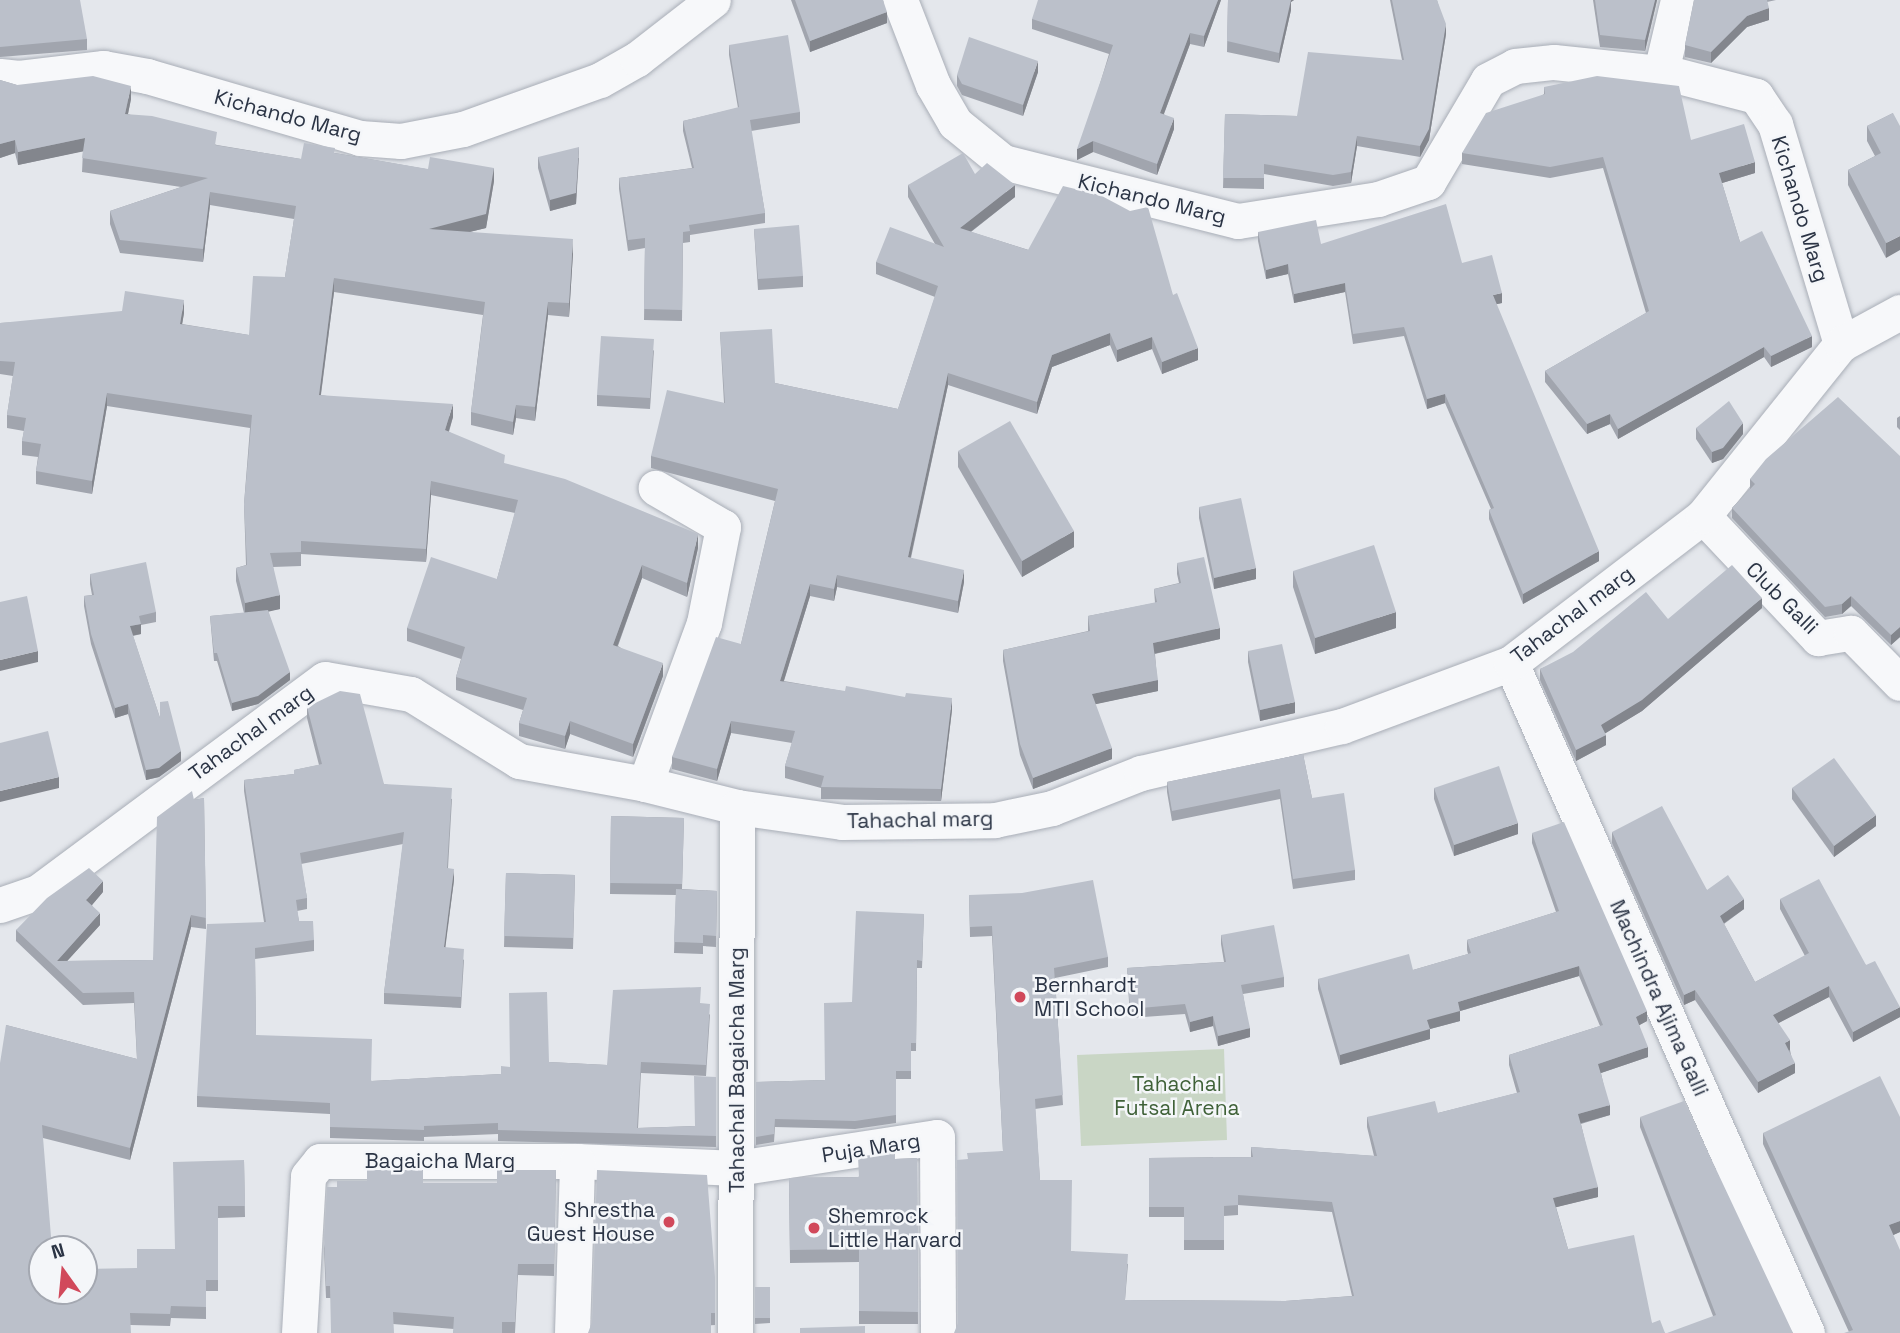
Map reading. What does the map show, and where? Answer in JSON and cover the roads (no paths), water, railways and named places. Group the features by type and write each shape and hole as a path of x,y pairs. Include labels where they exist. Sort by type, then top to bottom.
{"street":[{"name":"Kichando Marg","path":"0,76 19,78 103,68 147,76 360,138 401,141 463,129 600,80 637,59 713,0"},
{"name":"Kichando Marg","path":"900,0 933,85 955,123 1003,162 1238,220 1378,200 1428,183 1488,80 1515,66 1554,62 1671,74 1756,96 1775,124 1841,344"},
{"path":"1671,74 1663,63 1678,0"},
{"name":"Tahachal marg","path":"0,905 38,891 325,678 411,695 519,761 645,784 737,807 842,822 995,820 1052,808 1141,773 1342,726 1511,663 1703,516 1841,344 1900,312"},
{"path":"645,784 704,623 723,527 656,488"},
{"name":"Club Galli","path":"1703,516 1818,638 1852,633 1900,683"},
{"name":"Machindra Ajima Galli","path":"1511,663 1807,1333"},
{"name":"Tahachal Bagaicha Marg","path":"735,1333 737,807"},
{"name":"Puja Marg","path":"737,1168 937,1137 938,1333"},
{"name":"Bagaicha Marg","path":"299,1333 308,1176 320,1161 577,1161 737,1168"},
{"path":"572,1333 577,1161"}],"place":[{"name":"Bernhardt MTI School","path":"1020,997"},
{"name":"Shrestha Guest House","path":"669,1222"},
{"name":"Shemrock Little Harvard","path":"814,1228"}],"park label":[{"name":"Tahachal Futsal Arena","path":"1177,1096"}]}
